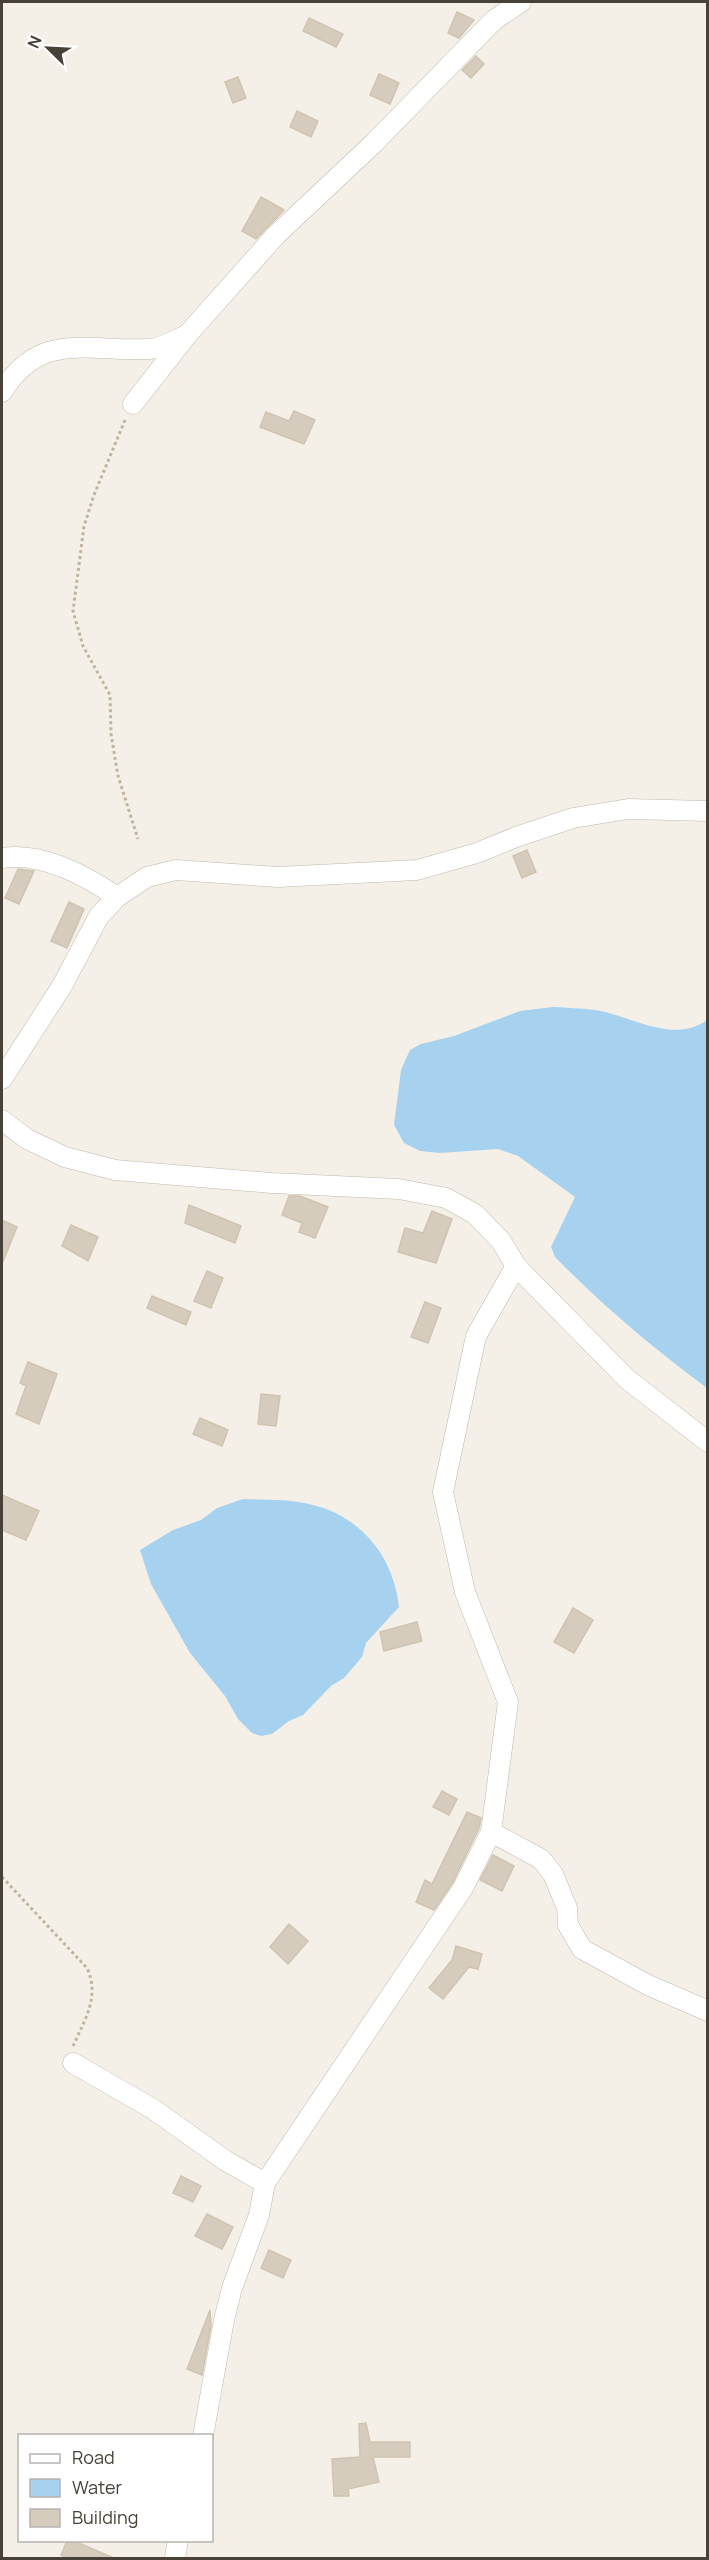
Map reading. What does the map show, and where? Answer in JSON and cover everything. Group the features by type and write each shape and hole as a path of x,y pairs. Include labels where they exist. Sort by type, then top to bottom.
{"street":[{"path":"133,404 187,335 284,228 374,143 494,20 521,2"},
{"path":"2,392 14,371 42,353 92,346 150,349 187,335"},
{"path":"2,1079 68,976 99,916 117,897 147,877 176,870 278,877 417,870 477,853 573,818 628,809 708,811"},
{"path":"2,858 17,856 54,864 103,887 117,897"},
{"path":"2,1120 27,1139 65,1157 115,1170 272,1184 399,1189 446,1198 475,1214 501,1241 516,1266 627,1379 708,1442"},
{"path":"203,2434 224,2320 232,2288 259,2215 264,2183 463,1888 490,1832 508,1702 465,1592 443,1492 476,1335 516,1266"},
{"path":"490,1832 541,1859 553,1874 567,1908 568,1925 582,1949 648,1985 708,2011"},
{"path":"73,2063 153,2109 226,2161 264,2183"},
{"path":"175,2559 178,2542"}],"path":[{"path":"133,404 94,495 84,526 73,611 83,646 110,695 111,734 118,776 138,839"},
{"path":"2,1877 87,1968 94,1984 89,2010 70,2052 73,2063"}],"water":[{"path":"553,1007 595,1010 666,1029 680,1030 694,1027 707,1020 707,1388 629,1326 555,1257 551,1247 575,1197 518,1156 498,1149 440,1153 420,1151 404,1143 394,1125 401,1070 410,1050 421,1044 454,1036 520,1011"},
{"path":"243,1499 304,1503 331,1511 346,1519 372,1542 383,1556 396,1589 399,1607 366,1643 362,1657 344,1678 331,1686 303,1715 289,1721 272,1734 261,1736 252,1733 238,1719 225,1696 190,1653 151,1584 140,1550 173,1530 201,1520 217,1508"}],"building":[{"path":"457,12 474,20 459,38 448,33"},
{"path":"309,18 343,34 336,47 303,31"},
{"path":"476,56 484,64 471,78 462,70"},
{"path":"379,74 399,83 390,104 370,95"},
{"path":"238,77 246,98 233,103 225,82"},
{"path":"297,111 318,121 311,137 290,127"},
{"path":"261,197 284,210 256,239 242,231"},
{"path":"294,411 315,420 304,444 260,427 266,412 289,421"},
{"path":"527,850 536,872 522,878 513,856"},
{"path":"18,869 34,871 19,904 5,898"},
{"path":"69,902 84,909 67,948 51,941"},
{"path":"289,1196 300,1196 328,1207 315,1238 299,1232 302,1223 282,1215"},
{"path":"189,1205 241,1226 235,1243 185,1223"},
{"path":"432,1211 452,1219 436,1263 398,1252 405,1228 423,1233"},
{"path":"2,1220 17,1227 2,1264"},
{"path":"71,1225 98,1237 88,1261 62,1246"},
{"path":"207,1271 223,1278 211,1308 194,1301"},
{"path":"152,1296 191,1312 186,1325 147,1308"},
{"path":"425,1302 441,1308 428,1343 411,1337"},
{"path":"28,1362 57,1374 39,1424 16,1414 26,1386 20,1383"},
{"path":"261,1394 280,1396 276,1426 258,1424"},
{"path":"200,1418 228,1430 222,1446 193,1434"},
{"path":"2,1495 39,1511 26,1540 2,1530"},
{"path":"573,1608 593,1620 574,1653 554,1642"},
{"path":"417,1622 422,1641 384,1651 380,1632"},
{"path":"442,1791 457,1799 449,1815 433,1807"},
{"path":"467,1812 481,1818 479,1828 453,1882 434,1910 416,1902 425,1880 432,1884"},
{"path":"493,1855 514,1866 502,1891 480,1880"},
{"path":"289,1924 308,1941 288,1964 270,1947"},
{"path":"456,1946 482,1954 478,1969 469,1967 443,1999 429,1988 452,1960"},
{"path":"181,2176 201,2186 193,2202 173,2193"},
{"path":"207,2214 233,2227 222,2249 195,2236"},
{"path":"269,2250 291,2260 283,2278 261,2268"},
{"path":"210,2310 211,2326 202,2375 187,2369"},
{"path":"366,2423 370,2442 410,2442 410,2457 373,2457 379,2482 348,2489 349,2496 334,2496 332,2459 360,2457 359,2424"},
{"path":"67,2542 76,2542 116,2559 70,2559 61,2555"}]}
